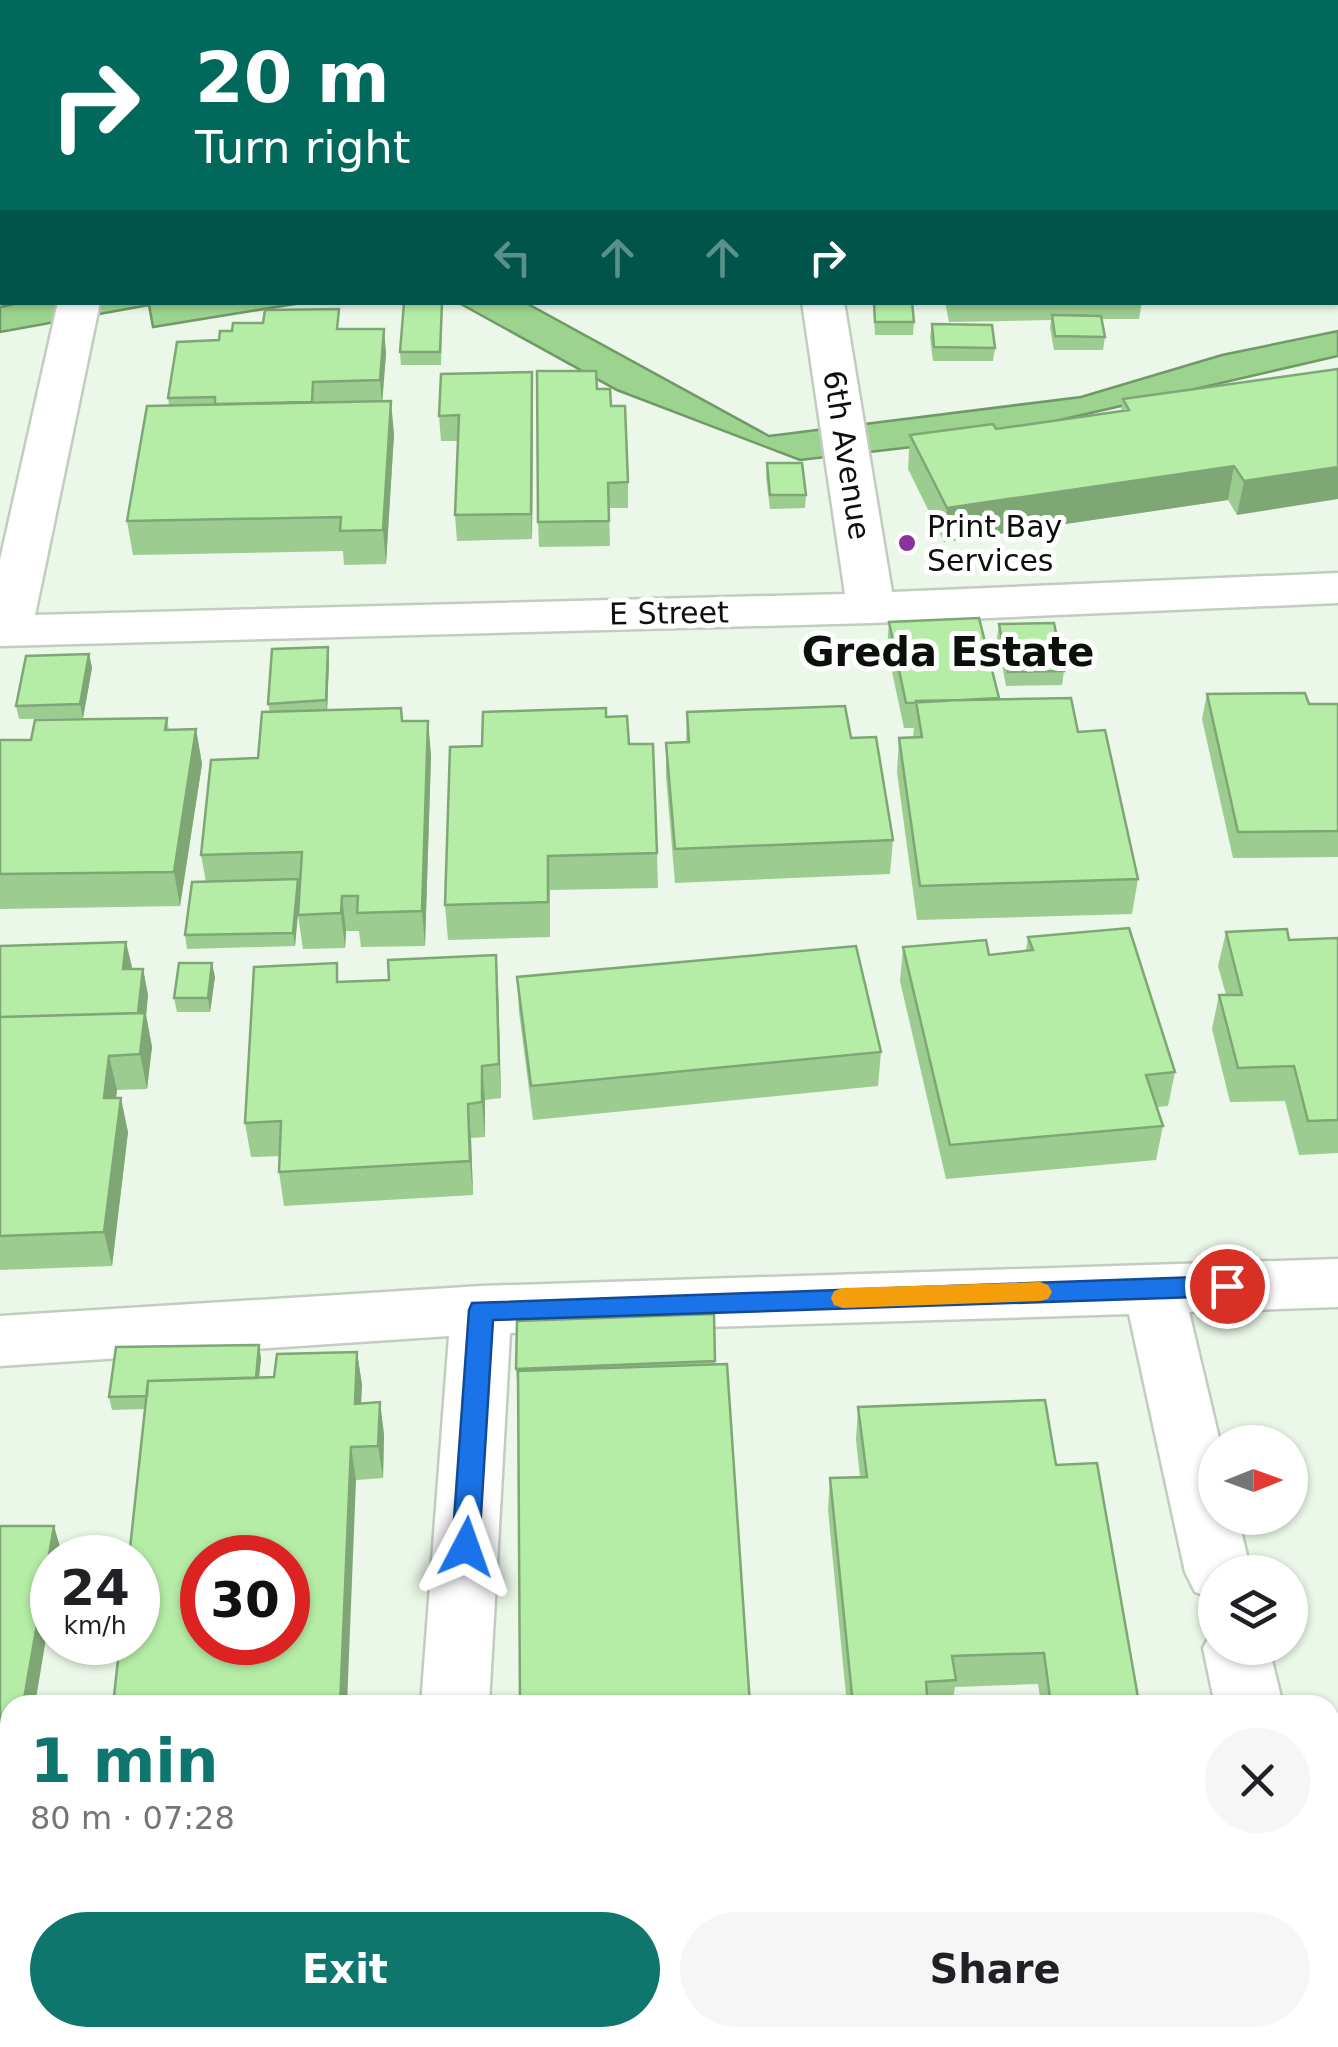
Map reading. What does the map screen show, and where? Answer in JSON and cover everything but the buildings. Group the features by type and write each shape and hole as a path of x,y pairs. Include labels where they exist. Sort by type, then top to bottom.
{"street":[{"path":"4,630 78,305"},
{"name":"6th Avenue","path":"823,305 871,608"},
{"name":"E Street","path":"4,630 871,608 1338,588"},
{"path":"0,1341 481,1310 1338,1282"},
{"path":"1153,1288 1214,1555"},
{"path":"456,1695 481,1310"},
{"path":"1240,1665 1247,1695"}],"shaded area":[{"path":"10,305 149,305 0,332 0,307"},
{"path":"149,305 289,305 153,327"},
{"path":"463,305 530,305 769,436 1081,397 1222,355 1338,331 1338,356 973,440 800,460 617,390"}],"slow traffic":[{"path":"843,1298 1040,1292"}],"place":[{"name":"Print Bay Services","path":"907,543"}],"district":[{"name":"Greda Estate","path":"948,652"}],"route":[{"path":"466,1547 481,1310 1227,1286"}]}
